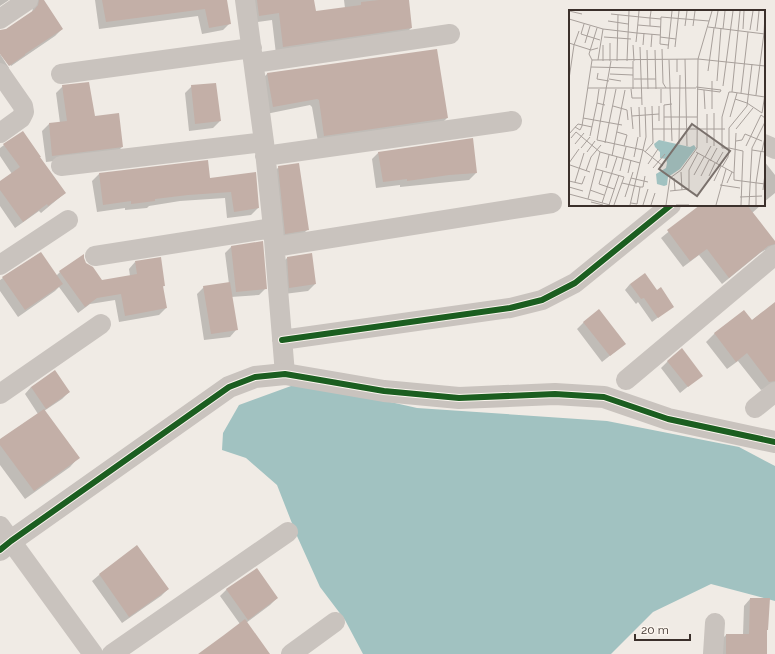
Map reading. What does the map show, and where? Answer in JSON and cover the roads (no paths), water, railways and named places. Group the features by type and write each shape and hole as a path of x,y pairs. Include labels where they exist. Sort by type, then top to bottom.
{"street":[{"path":"0,19 28,0"},
{"path":"245,0 265,149 285,374"},
{"path":"61,74 253,56 450,34"},
{"path":"0,74 23,106 24,112 21,118 0,133"},
{"path":"61,166 265,149 512,121"},
{"path":"765,144 775,149"},
{"path":"95,256 274,238 552,204"},
{"path":"282,340 510,308 542,300 575,283 670,206"},
{"path":"0,265 68,220"},
{"path":"626,380 775,255"},
{"path":"0,394 101,324"},
{"path":"93,654 4,539 229,387 254,377 285,374 384,391 460,398 555,394 604,397 668,419 775,442"},
{"path":"755,408 775,392"},
{"path":"112,654 288,532"},
{"path":"291,654 335,622"},
{"path":"713,654 714,623"}],"water":[{"path":"302,382 417,408 607,421 739,447 775,466 775,601 711,584 653,612 611,654 363,654 345,620 320,587 297,536 277,485 246,458 222,450 223,433 239,405"}]}
